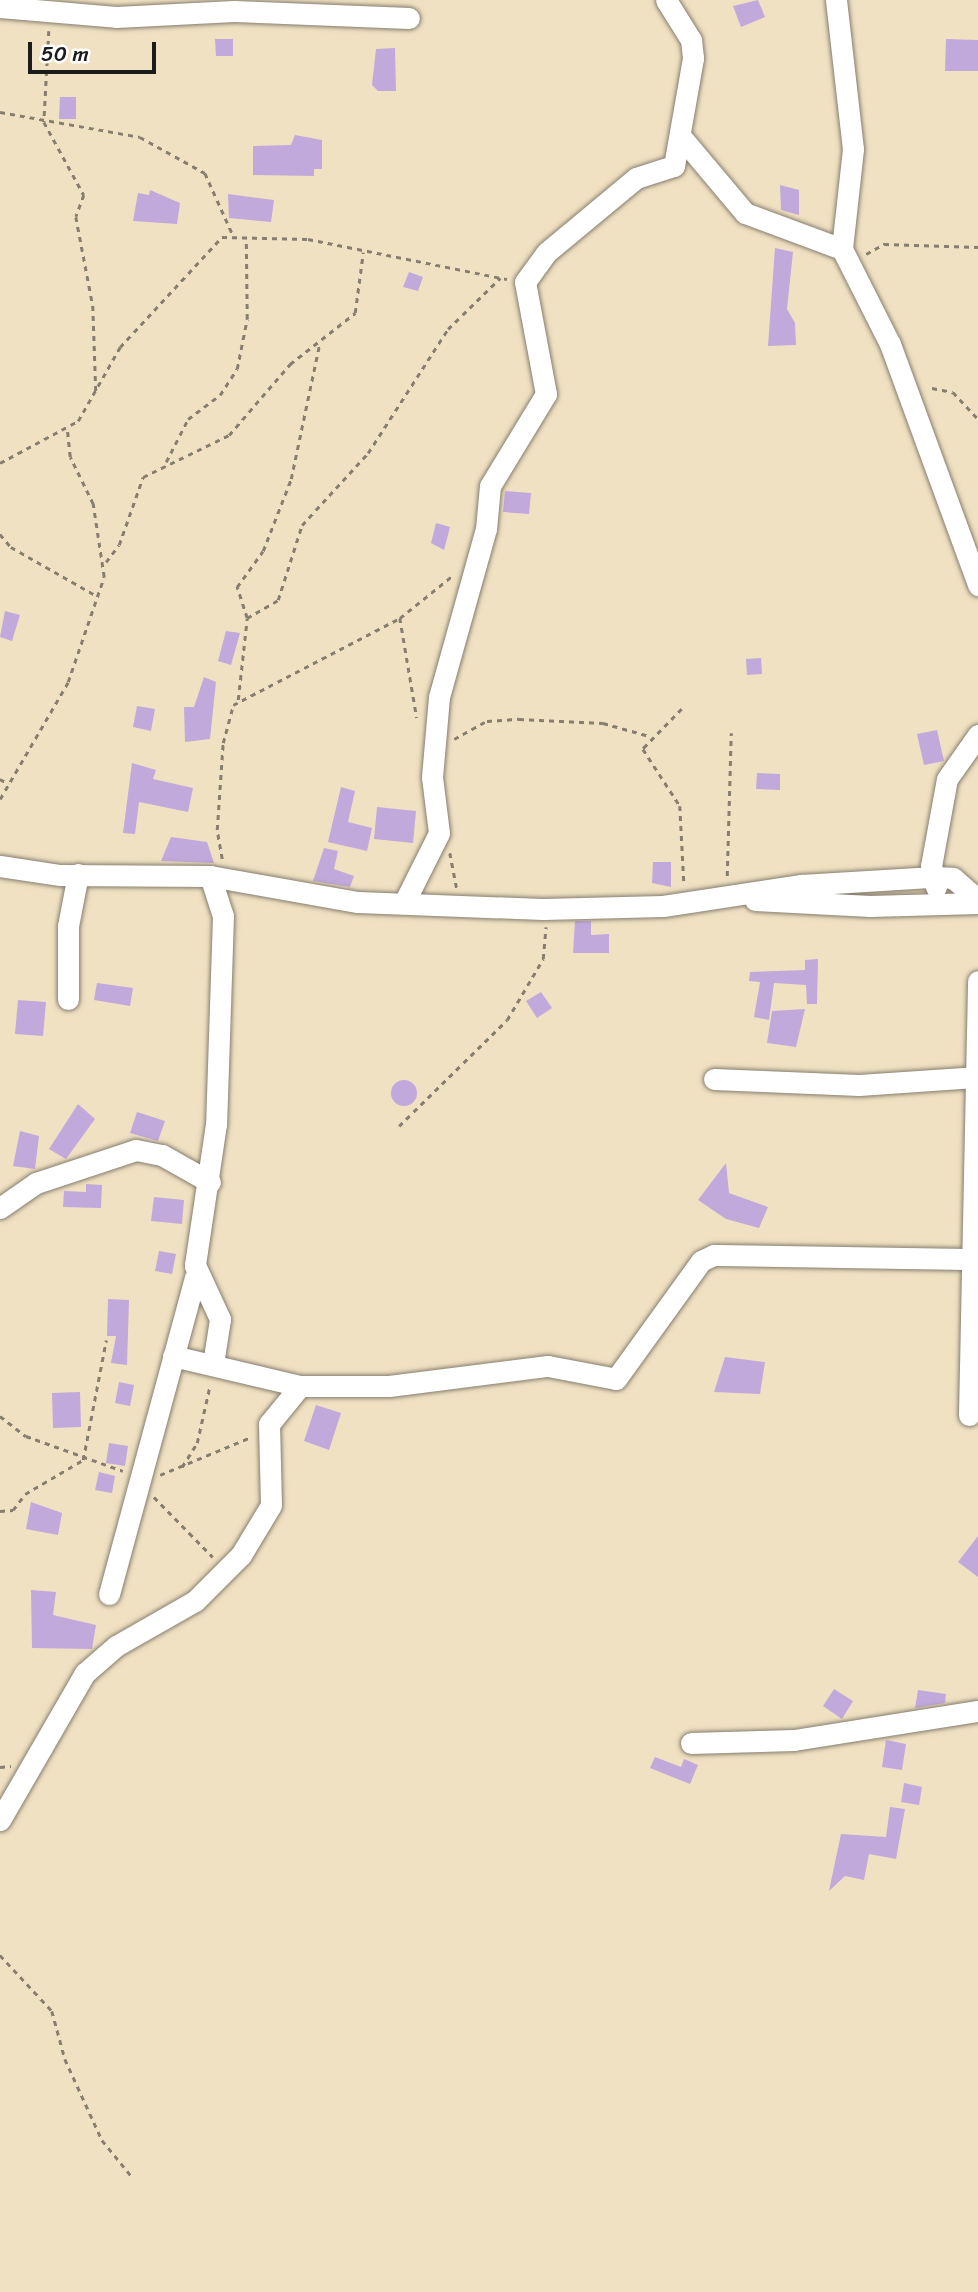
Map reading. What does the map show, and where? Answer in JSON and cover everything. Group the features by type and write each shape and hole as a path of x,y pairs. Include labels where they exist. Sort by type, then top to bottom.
{"street":[{"path":"404,902 439,833 432,777 446,662 476,565 494,476 523,440 546,394 525,282 547,252 636,178 674,166 682,138 691,40 666,0"},
{"path":"836,0 853,149 846,258 890,344 978,585"},
{"path":"0,7 31,5 116,17 234,11 409,18"},
{"path":"682,138 745,213 846,258"},
{"path":"947,904 930,877 947,779 978,735"},
{"path":"0,866 78,874 218,878 326,898 543,909 663,906 685,900 930,877 953,878 978,902"},
{"path":"68,999 68,926 78,874"},
{"path":"109,1594 138,1475 195,1277 210,1182 223,916 218,878"},
{"path":"729,897 803,905 978,902"},
{"path":"969,1415 978,981"},
{"path":"714,1079 859,1085 975,1077"},
{"path":"0,1208 36,1183 136,1150 162,1155 210,1182"},
{"path":"173,1356 300,1386 389,1386 548,1366 616,1379 702,1261 714,1255 972,1259"},
{"path":"195,1277 218,1311 209,1363"},
{"path":"0,1820 85,1673 229,1570 271,1505 269,1424 300,1386"},
{"path":"691,1743 794,1740 978,1711"}],"path":[{"path":"31,5 49,25 44,122 84,195 76,217 93,306 96,394"},
{"path":"0,112 44,122 124,130 197,167 210,180 233,235"},
{"path":"0,463 67,429 96,394 120,347 187,281 213,242 233,235 246,239 308,239 363,253 525,282"},
{"path":"166,462 188,419 220,395 237,369 247,319 246,239"},
{"path":"846,258 884,244 978,247"},
{"path":"0,799 68,682 106,562 119,545 143,477 166,462 229,435 290,364 319,346 355,313 363,253"},
{"path":"247,618 278,600 302,526 368,453 448,329 500,278"},
{"path":"218,878 217,830 225,724 238,699 247,618 237,587 263,551 291,479 319,346"},
{"path":"932,388 953,392 978,419"},
{"path":"67,429 106,562"},
{"path":"0,534 10,547 97,596"},
{"path":"238,699 400,618 445,580 476,565"},
{"path":"400,618 418,724"},
{"path":"682,709 649,736 645,756 680,806 685,900"},
{"path":"437,752 473,726 503,719 603,723 649,736"},
{"path":"729,897 724,825 731,733"},
{"path":"0,779 9,784"},
{"path":"439,833 452,860 460,905"},
{"path":"399,1126 507,1020 543,959 543,909"},
{"path":"0,1511 13,1510 25,1494 55,1482 85,1456 106,1340"},
{"path":"180,1469 197,1443 209,1401 209,1363"},
{"path":"0,1416 26,1436 138,1475 229,1570"},
{"path":"138,1475 180,1469 269,1424"},
{"path":"0,1955 52,2011 65,2059 102,2140 133,2178"}],"building":[{"path":"758,0 765,17 741,27 733,6"},
{"path":"215,39 233,39 233,56 216,56"},
{"path":"946,39 978,40 978,71 945,71"},
{"path":"395,48 396,91 378,91 372,85 376,49"},
{"path":"60,97 76,97 76,119 59,119"},
{"path":"295,135 322,140 322,169 314,169 314,176 253,175 253,146 291,145"},
{"path":"780,185 799,190 799,215 781,210"},
{"path":"150,190 180,203 177,224 133,221 138,193 149,195"},
{"path":"228,194 274,200 271,222 229,218"},
{"path":"775,248 793,252 787,309 795,323 796,345 768,346"},
{"path":"409,272 423,277 418,291 403,287"},
{"path":"505,491 531,493 529,514 503,512"},
{"path":"436,523 450,527 444,550 431,543"},
{"path":"5,611 20,615 12,641 0,637"},
{"path":"226,631 240,633 231,665 218,661"},
{"path":"761,658 762,674 747,675 746,659"},
{"path":"204,677 216,682 210,739 185,742 184,707 194,707"},
{"path":"137,706 155,709 151,731 133,727"},
{"path":"937,730 944,761 924,765 917,734"},
{"path":"132,763 156,770 153,779 193,788 188,812 139,802 135,834 123,833"},
{"path":"757,773 780,774 780,790 756,789"},
{"path":"341,787 355,791 348,822 372,828 367,851 328,842"},
{"path":"377,807 416,811 413,843 374,839"},
{"path":"171,837 207,842 214,863 161,861"},
{"path":"324,848 338,851 334,869 354,876 350,887 313,881"},
{"path":"653,862 671,862 671,887 652,883"},
{"path":"575,921 591,921 591,935 609,934 609,953 573,953"},
{"path":"818,959 817,1004 807,1004 806,985 774,983 769,1020 754,1017 760,982 749,981 750,972 805,970 805,960"},
{"path":"97,983 133,988 130,1006 94,1000"},
{"path":"541,992 552,1008 537,1018 526,1001"},
{"path":"18,1000 46,1002 43,1036 15,1034"},
{"path":"805,1009 796,1047 767,1043 772,1011"},
{"path":"404,1080 414,1083 417,1093 414,1103 404,1106 394,1103 391,1093 394,1083"},
{"path":"78,1104 95,1119 66,1159 49,1149"},
{"path":"137,1112 165,1121 158,1141 130,1133"},
{"path":"20,1131 39,1136 35,1169 13,1166"},
{"path":"726,1163 729,1193 768,1207 759,1228 726,1219 698,1200"},
{"path":"86,1184 102,1185 101,1208 63,1207 64,1191 86,1192"},
{"path":"154,1197 184,1200 182,1224 151,1221"},
{"path":"159,1251 176,1254 172,1274 155,1271"},
{"path":"108,1299 129,1300 127,1365 111,1363 116,1336 107,1336"},
{"path":"725,1357 765,1362 760,1394 714,1392"},
{"path":"119,1382 134,1385 130,1406 115,1403"},
{"path":"80,1392 81,1427 53,1428 52,1393"},
{"path":"316,1405 341,1413 329,1450 304,1441"},
{"path":"109,1443 128,1446 125,1466 106,1463"},
{"path":"99,1472 115,1476 112,1493 95,1490"},
{"path":"31,1502 62,1513 58,1535 26,1529"},
{"path":"978,1536 978,1577 958,1562"},
{"path":"31,1590 56,1592 53,1615 96,1625 92,1649 32,1648"},
{"path":"834,1689 853,1701 842,1719 823,1706"},
{"path":"918,1690 946,1694 945,1703 915,1708"},
{"path":"886,1740 906,1744 902,1770 882,1767"},
{"path":"655,1757 681,1767 684,1759 698,1765 690,1784 650,1768"},
{"path":"904,1783 922,1787 919,1805 901,1802"},
{"path":"890,1807 905,1809 896,1859 869,1854 864,1880 845,1876 829,1891 841,1834 886,1837"}]}
